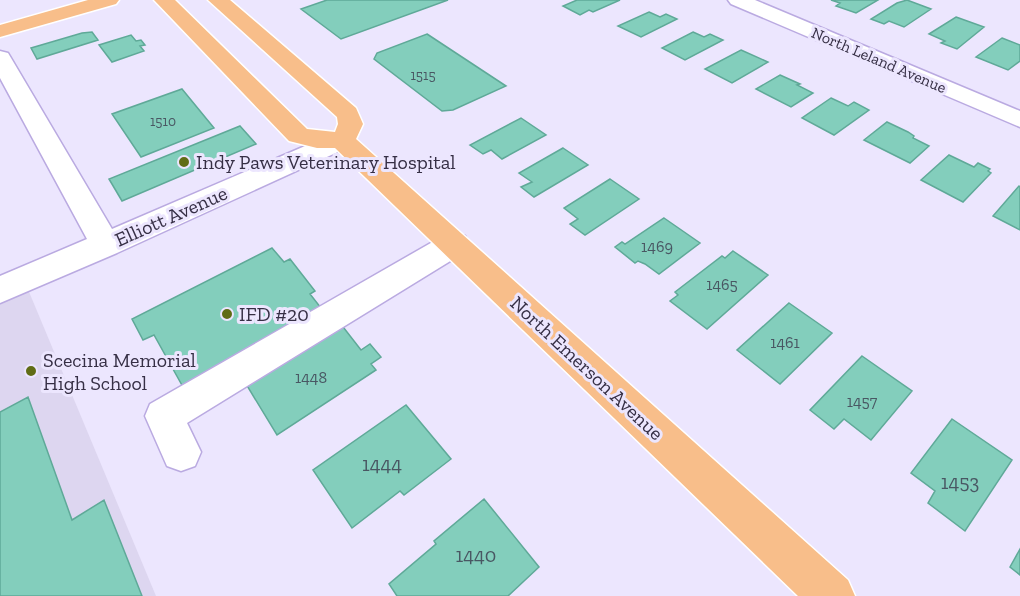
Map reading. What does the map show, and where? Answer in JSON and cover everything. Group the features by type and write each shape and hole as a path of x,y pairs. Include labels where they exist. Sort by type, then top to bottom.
{"main road":[{"path":"0,31 110,0"},
{"path":"164,0 298,135 317,140 342,140 351,126 347,113 218,0"},
{"name":"North Emerson Avenue","path":"342,140 832,596"}],"street":[{"name":"North Leland Avenue","path":"738,0 1020,120"},
{"path":"0,58 106,244"},
{"name":"Elliott Avenue","path":"0,290 342,140"},
{"path":"181,452 164,416 454,244"}],"shaded area":[{"name":"Scecina Memorial High School","path":"27,287 156,596 0,596 0,299"}],"building":[{"path":"327,0 448,0 341,39 301,9"},
{"path":"577,0 620,0 580,15 563,6"},
{"path":"831,0 878,0 856,13 836,6 840,3"},
{"path":"907,0 931,9 904,27 889,21 884,24 871,19 897,3"},
{"path":"649,12 660,17 666,14 677,19 641,37 618,26"},
{"path":"956,17 984,27 957,49 941,43 945,41 929,34"},
{"path":"92,32 98,40 37,59 31,48 82,33"},
{"path":"693,32 704,37 710,34 723,40 685,60 662,48"},
{"path":"427,34 506,86 453,110 442,111 374,59 377,53"},
{"path":"131,35 136,41 141,40 145,45 140,46 144,51 112,62 99,45"},
{"path":"1002,38 1020,45 1020,61 1008,70 976,57"},
{"path":"741,50 768,62 732,83 705,69"},
{"path":"780,75 813,93 791,107 756,89"},
{"path":"182,89 214,128 141,157 112,114"},
{"path":"831,98 848,106 854,102 869,110 834,135 802,118"},
{"path":"521,118 546,135 502,159 491,150 483,154 470,145"},
{"path":"887,122 929,146 910,163 864,140"},
{"name":"Indy Paws Veterinary Hospital","path":"240,126 256,144 122,201 109,179"},
{"path":"563,148 588,165 534,197 521,187 532,182 519,173"},
{"path":"949,155 974,167 978,163 990,169 988,171 991,173 963,202 921,180"},
{"path":"610,179 639,199 585,235 570,224 578,219 564,208"},
{"path":"1020,187 1020,230 993,216"},
{"path":"664,218 700,243 659,274 645,264 638,261 635,263 615,247 622,242 625,244"},
{"name":"IFD #20","path":"272,248 284,262 290,259 315,291 310,294 321,308 183,387 154,335 143,340 132,319"},
{"path":"733,251 768,275 707,329 670,301 678,295 675,292 722,256 725,258"},
{"path":"789,303 832,333 780,384 737,350"},
{"path":"340,323 361,350 370,344 381,357 371,364 376,370 277,435 246,384"},
{"path":"862,356 912,391 871,440 844,419 834,429 810,410"},
{"path":"28,397 72,520 104,500 142,596 0,596 0,412"},
{"path":"406,405 451,459 404,495 400,491 352,528 313,470"},
{"path":"952,419 1012,460 965,531 928,503 935,491 911,473"},
{"path":"484,499 539,567 508,596 397,596 389,584 436,544 434,541"},
{"path":"1020,549 1020,575 1010,567"}],"place":[{"name":"Indy Paws Veterinary Hospital","path":"184,162"},
{"name":"IFD #20","path":"227,314"},
{"name":"Scecina Memorial High School","path":"31,371"}]}
